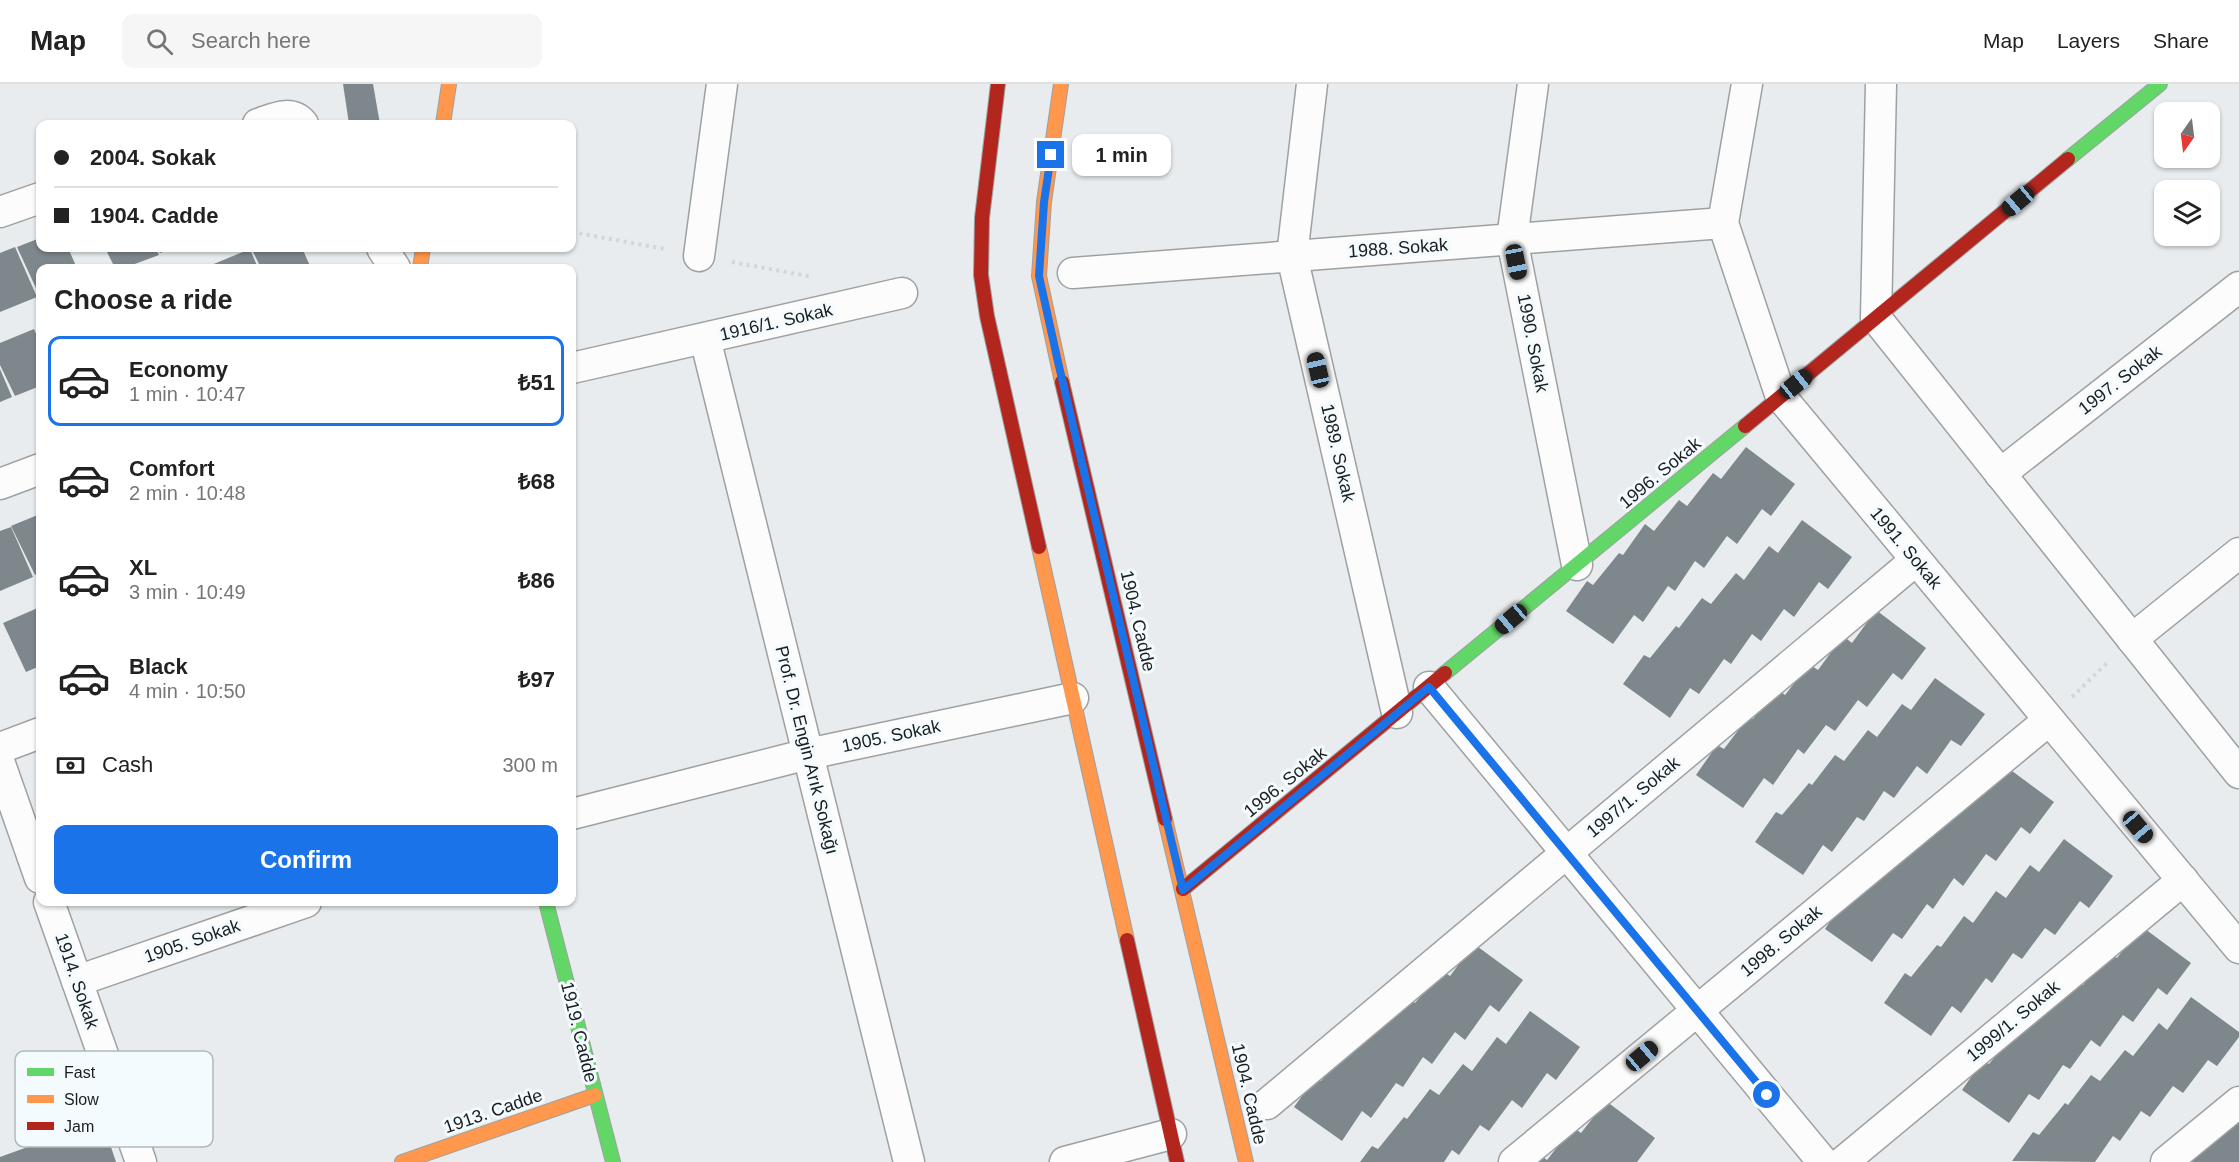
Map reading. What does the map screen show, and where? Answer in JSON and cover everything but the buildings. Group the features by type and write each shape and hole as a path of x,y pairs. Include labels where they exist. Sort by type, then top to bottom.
{"main road":[{"path":"444,120 449,84"},
{"path":"998,84 982,218 981,275 987,316 1174,1148"},
{"name":"1904. Cadde","path":"1061,84 1044,202 1039,276 1246,1162"},
{"name":"1996. Sokak","path":"1183,890 2160,84"},
{"name":"1919. Cadde","path":"547,906 613,1162"},
{"name":"1913. Cadde","path":"402,1162 596,1095"}],"street":[{"path":"699,256 722,84"},
{"name":"1989. Sokak","path":"1312,84 1292,256 1398,713"},
{"name":"1990. Sokak","path":"1533,84 1512,239 1577,565"},
{"name":"1991. Sokak","path":"1747,84 1723,222 1780,397 2239,948"},
{"path":"1881,84 1876,318 2239,773"},
{"path":"270,120 283,116 298,120"},
{"path":"0,212 36,199"},
{"name":"1988. Sokak","path":"1073,273 1723,222"},
{"name":"1997. Sokak","path":"2000,474 2239,287"},
{"name":"1916/1. Sokak","path":"576,367 902,293"},
{"name":"Prof. Dr. Engin Arık Sokağı","path":"705,338 909,1162"},
{"path":"0,484 36,470"},
{"path":"2132,639 2239,553"},
{"name":"1997/1. Sokak","path":"1267,1104 1916,560"},
{"path":"1429,687 1823,1162"},
{"name":"1905. Sokak","path":"576,813 808,754 1073,698"},
{"name":"1998. Sokak","path":"1514,1162 2049,720"},
{"path":"0,748 36,734"},
{"path":"0,764 36,867"},
{"name":"1999/1. Sokak","path":"1843,1162 2183,880"},
{"name":"1914. Sokak","path":"50,906 102,1051"},
{"name":"1905. Sokak","path":"77,981 294,906"},
{"path":"2166,1162 2239,1102"},
{"name":"1914. Sokak","path":"136,1147 141,1162"},
{"path":"1065,1162 1174,1148"}],"path":[{"path":"576,233 823,279"},
{"path":"2049,720 2132,639"}],"traffic: fast":[{"path":"2068,159 2160,84"},
{"path":"1445,673 1745,426"},
{"path":"547,906 613,1162"}],"traffic: slow":[{"path":"444,120 449,84"},
{"path":"1061,84 1044,202 1039,276 1062,382"},
{"path":"421,264 422,252"},
{"path":"1039,547 1127,940"},
{"path":"1165,819 1246,1162"},
{"path":"402,1162 595,1095"}],"traffic: jam":[{"path":"998,84 982,218 981,275 987,316 1039,547"},
{"path":"1745,426 2068,159"},
{"path":"1062,382 1165,819"},
{"path":"1183,889 1445,673"},
{"path":"1127,940 1177,1162"}],"route":[{"path":"1051,155 1044,202 1039,276 1183,890 1429,687 1767,1095"}]}
